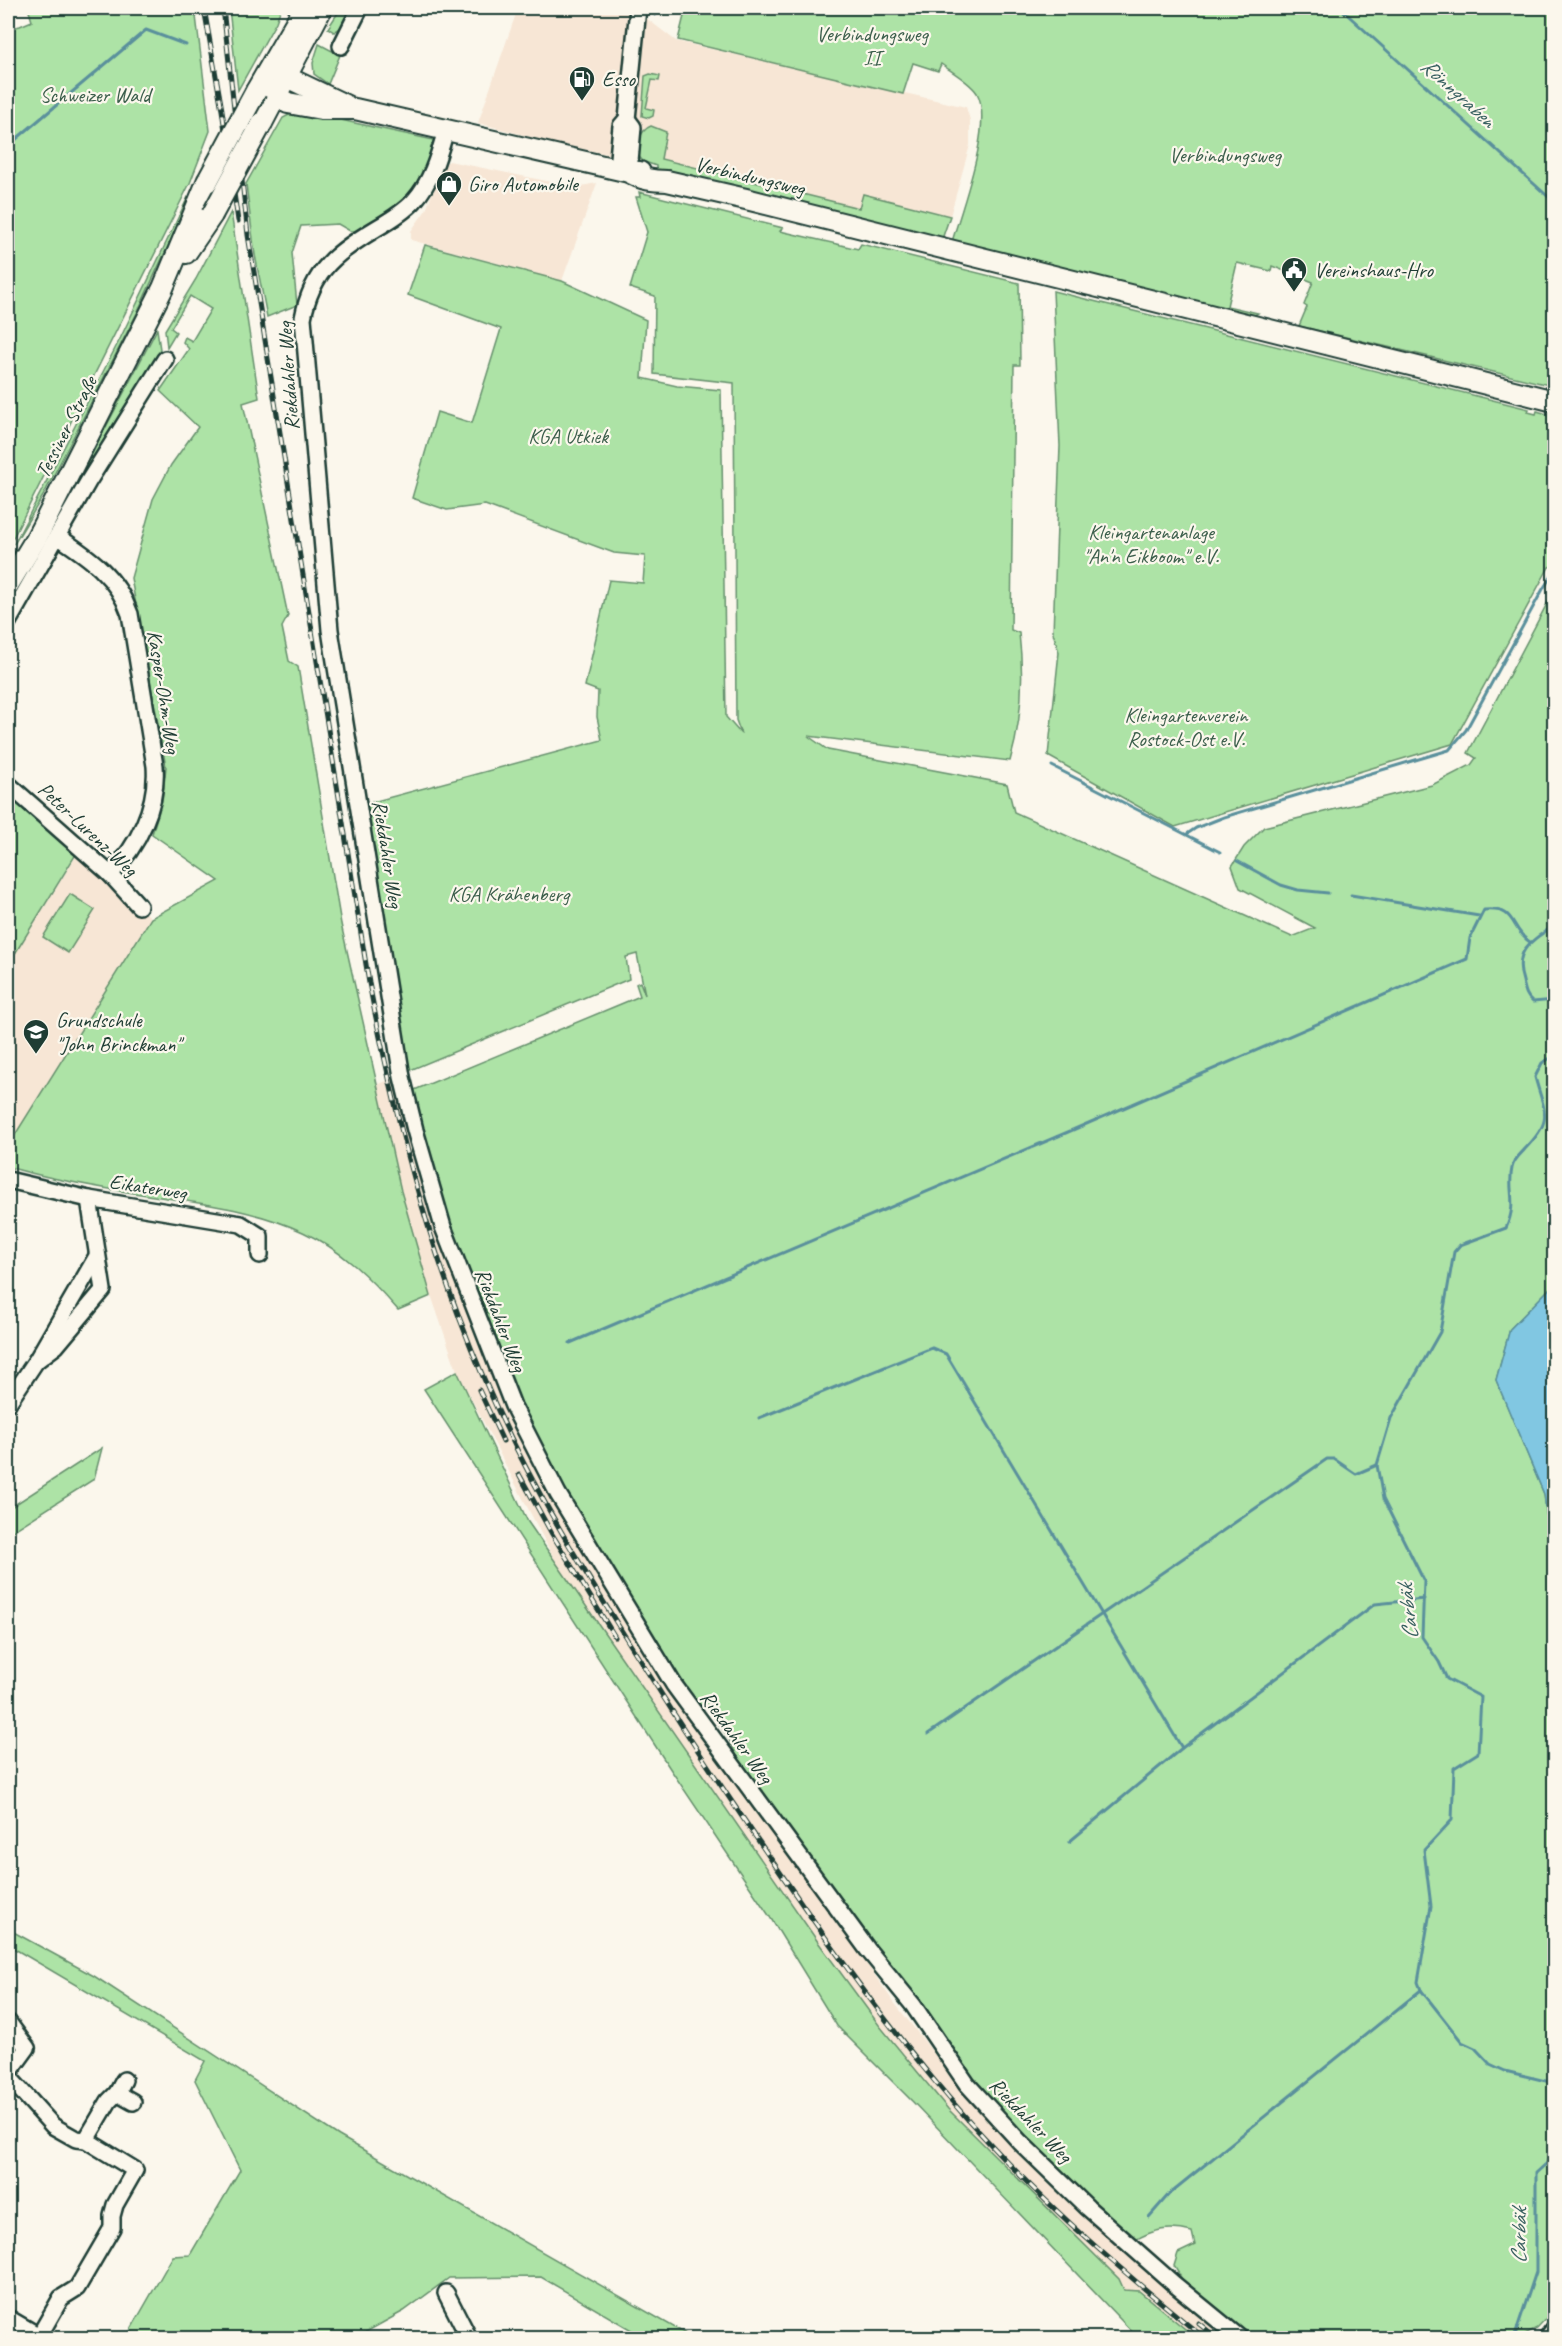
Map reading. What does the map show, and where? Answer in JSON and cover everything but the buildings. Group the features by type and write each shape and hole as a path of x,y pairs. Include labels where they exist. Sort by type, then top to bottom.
{"main road":[{"name":"Tessiner Straße","path":"8,585 37,537 163,288 207,182 304,8"},
{"name":"Tessiner Straße","path":"163,288 212,215 322,8"},
{"name":"Verbindungsweg","path":"269,68 355,109"},
{"name":"Verbindungsweg","path":"257,89 288,103 321,109 355,109 623,171 639,171 656,175 668,181 1554,401"}],"street":[{"path":"341,46 360,8"},
{"path":"623,171 633,127 627,119 632,49 638,8"},
{"name":"Riekdahler Weg","path":"446,129 436,163 421,192 392,220 346,247 328,263 313,285 303,318 324,565 338,680 402,1077 415,1130 451,1247 513,1406 558,1494 674,1685 868,1950 913,2005 967,2084 1005,2127 1088,2208 1173,2284 1240,2338"},
{"name":"Tessiner Straße","path":"8,622 57,536 165,359"},
{"name":"Kasper-Ohm-Weg","path":"57,536 101,568 120,590 126,603 130,614 155,766 153,798 143,825 125,857 110,874"},
{"name":"Peter-Lurenz-Weg","path":"8,784 110,874 139,906"},
{"name":"Eikaterweg","path":"8,1180 89,1199 241,1224 260,1236 260,1255"},
{"path":"36,1361 56,1346 103,1290 89,1199"},
{"path":"8,1403 36,1361 97,1256"},
{"path":"8,2022 27,2048 8,2075 53,2127 76,2139 86,2140 135,2170 115,2205 111,2216 112,2228 77,2288 61,2298 38,2337 8,2318"},
{"path":"86,2140 109,2101 121,2087 133,2102"},
{"path":"446,2293 469,2338"},
{"path":"1547,2338 1554,2329"}],"shaded area":[{"path":"518,8 633,8 676,41 966,107 970,120 970,145 950,216 864,194 859,209 661,159 656,166 642,161 557,144 478,123"},
{"path":"449,161 576,187 597,183 562,281 411,240 411,231 426,210 443,166"},
{"name":"Grundschule \"John Brinckman\"","path":"81,848 110,874 151,918 8,1146 8,965"},
{"path":"396,1077 424,1188 459,1292 532,1462 570,1531 670,1687 893,2001 960,2087 998,2131 1074,2206 1229,2338 1189,2338 1118,2292 899,2063 563,1576 457,1371 431,1295 401,1191 377,1085"}],"green space":[{"name":"Schweizer Wald","path":"28,8 195,8 210,131 190,183 8,548 8,29 32,21"},
{"path":"229,8 281,8 276,22 238,90"},
{"path":"341,8 353,8 344,26 334,32 328,28"},
{"name":"Verbindungsweg II","path":"686,8 1554,8 1554,385 1299,326 1307,307 1304,305 1313,282 1272,266 1271,271 1237,263 1227,306 1258,313 1248,319 952,242 974,167 982,124 977,93 970,85 941,64 938,71 913,63 903,94 678,40"},
{"path":"319,44 340,55 328,84 314,74 313,63"},
{"path":"650,74 660,76 659,81 652,80 646,108 654,110 653,116 649,118 642,116 645,76"},
{"path":"293,113 336,119 438,141 412,196 361,231 350,231 338,224 301,226 292,253 297,305 267,317 255,255 246,184 283,118"},
{"path":"651,126 666,132 661,159 859,208 863,194 950,216 941,242 656,171 656,166 643,161 638,151 641,136"},
{"path":"639,192 783,228 780,231 858,249 861,244 1019,283 1020,365 1014,365 1011,630 1019,633 1022,682 1017,730 1010,761 808,736 828,750 1007,784 1014,812 1292,937 1315,928 1240,888 1232,866 1244,847 1264,827 1432,785 1471,765 1476,758 1468,753 1549,600 1554,595 1554,1284 1510,1329 1496,1380 1544,1494 1554,1565 1554,2310 1537,2328 1520,2338 1250,2338 1188,2289 1174,2266 1178,2253 1195,2245 1192,2232 1176,2229 1162,2230 1134,2241 1060,2174 998,2108 955,2056 741,1765 729,1739 707,1706 699,1705 657,1646 573,1506 527,1419 454,1240 412,1091 640,996 636,984 640,982 645,995 637,954 626,957 629,979 408,1071 365,804 602,740 597,717 598,691 585,686 609,580 643,583 645,556 614,553 485,505 447,510 412,498 437,412 472,423 501,329 408,295 425,245 562,281 646,320 642,378 677,386 721,390 726,717 741,734 736,720 734,383 654,374 655,296 630,288 647,232 636,197 640,197"},
{"path":"188,197 190,198 137,313 43,496 14,544 119,341"},
{"path":"231,212 259,398 243,403 288,616 282,627 289,661 298,667 341,924 401,1191 431,1296 398,1310 366,1276 343,1256 317,1239 284,1224 246,1212 112,1190 8,1167 8,1146 151,918 219,881 152,834 162,801 166,767 131,578 153,499 171,465 198,427 160,391 189,349 183,342 185,337 192,341 211,309 190,296 171,328 176,332 167,347 165,330 196,279"},
{"path":"1053,291 1529,409 1528,412 1536,414 1537,411 1554,416 1554,565 1549,567 1452,744 1175,827 1048,756 1059,652 1053,633 1060,446"},
{"path":"157,329 161,356 8,617 8,607 53,529"},
{"path":"8,788 78,851 8,965"},
{"path":"70,894 95,910 68,953 43,937"},
{"path":"457,1371 528,1522 818,1942 879,2025 948,2109 1119,2279 1124,2290 1139,2291 1196,2338 1138,2338 913,2102 837,2026 770,1917 671,1770 424,1389"},
{"path":"102,1448 94,1479 8,1534 8,1509"},
{"path":"8,1929 94,1976 339,2136 693,2338 645,2338 541,2277 449,2278 404,2311 355,2338 143,2338 130,2331 173,2256 190,2255 240,2170 195,2080 205,2061 8,1945"}],"water":[{"path":"1554,1284 1554,1565 1544,1494 1496,1380 1510,1329"}],"waterway":[{"name":"Rönngraben","path":"655,15 657,8"},
{"name":"Rönngraben","path":"1340,8 1554,202"},
{"name":"Rönngraben","path":"8,146 146,30 186,45"},
{"path":"1187,834 1224,817 1449,750 1466,730 1554,572"},
{"path":"1052,766 1220,852"},
{"path":"1237,861 1281,885 1298,890 1328,893"},
{"path":"1351,895 1479,916"},
{"path":"570,1343 1068,1132 1467,959 1470,938 1484,910 1495,910 1508,915 1518,931 1530,942"},
{"name":"Carbäk","path":"1554,926 1531,942 1520,961 1527,996 1533,1002 1554,1000"},
{"path":"1548,930 1554,936"},
{"name":"Carbäk","path":"1554,1056 1542,1063 1535,1077 1544,1108 1544,1123 1513,1165 1512,1204 1506,1228 1460,1245 1454,1252 1440,1332 1391,1418 1377,1465 1383,1499 1424,1581 1422,1637 1439,1662 1447,1679 1481,1697 1478,1753 1454,1768 1452,1820 1424,1850 1431,1906 1418,1982 1421,1990 1462,2042 1475,2048 1490,2064 1505,2071 1554,2083"},
{"path":"759,1418 932,1348 946,1354 1182,1748 1375,1604 1424,1599"},
{"path":"928,1734 1327,1459 1334,1459 1356,1474 1377,1465"},
{"path":"1069,1842 1182,1748"},
{"path":"1149,2217 1170,2193 1421,1990"},
{"name":"Carbäk","path":"1514,2338 1536,2272 1536,2173 1547,2163 1554,2136"}],"railway":[{"path":"204,8 238,221"},
{"path":"223,8 248,235 369,983 390,1083 415,1182 445,1279 482,1374 520,1456 609,1611 732,1803 872,2001 936,2083 1008,2163 1090,2241 1204,2338"},
{"path":"479,1390 503,1441"},
{"path":"519,1474 552,1534 615,1637"},
{"path":"1198,2323 1217,2338"}],"place":[{"name":"Esso","path":"582,102"},
{"name":"Giro Automobile","path":"449,207"},
{"name":"Vereinshaus-Hro","path":"1294,293"},
{"name":"Grundschule \"John Brinckman\"","path":"36,1055"}],"park label":[{"name":"KGA Utkiek","path":"568,436"},
{"name":"Kleingartenanlage \"An'n Eikboom\" e.V.","path":"1151,544"},
{"name":"Kleingartenverein Rostock-Ost e.V.","path":"1186,727"},
{"name":"KGA Krähenberg","path":"509,894"}]}
